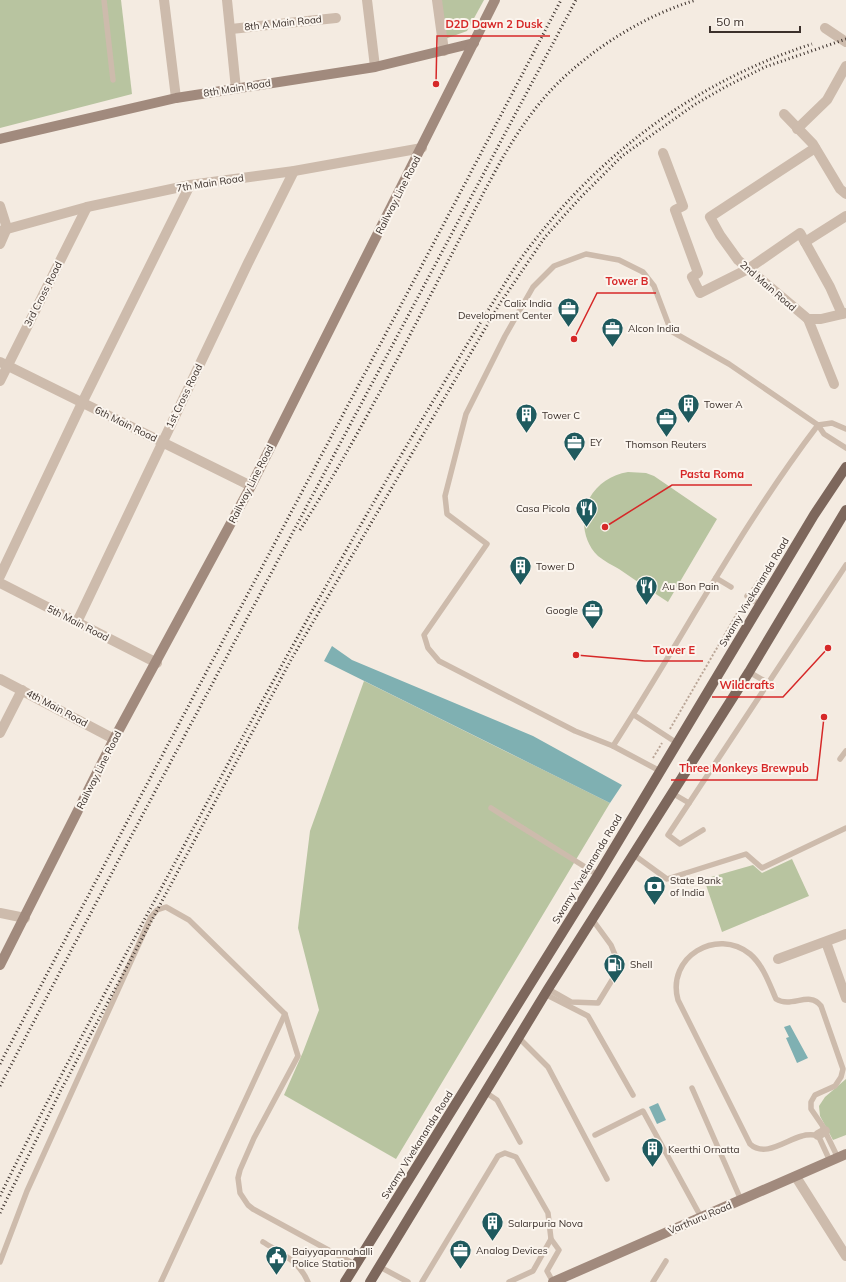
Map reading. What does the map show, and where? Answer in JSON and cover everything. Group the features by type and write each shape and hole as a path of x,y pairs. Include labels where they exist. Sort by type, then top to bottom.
{"main road":[{"name":"Railway Line Road","path":"0,965 114,739 157,663 251,486 495,0"},
{"name":"8th Main Road","path":"0,139 176,98 375,67 444,51 474,42"},
{"name":"Swamy Vivekananda Road","path":"346,1282 598,875 814,514 846,467"},
{"path":"370,1282 592,919 749,672 846,510"},
{"name":"Varthuru Road","path":"553,1282 838,1158"}],"street":[{"path":"164,0 176,98"},
{"path":"227,0 236,88"},
{"path":"367,0 375,67"},
{"path":"437,0 444,51"},
{"name":"8th A Main Road","path":"231,29 336,18"},
{"path":"825,28 846,42"},
{"path":"797,129 827,100 846,66"},
{"path":"784,114 815,148 840,189 846,194"},
{"name":"7th Main Road","path":"3,230 87,207 190,185 294,171 422,148"},
{"name":"2nd Main Road","path":"808,319 748,269 734,254 710,217 815,148"},
{"path":"664,153 684,206 675,210 698,273 692,277 700,293 748,269 800,234 844,313 808,319 834,384"},
{"name":"1st Cross Road","path":"77,622 248,263 294,171"},
{"path":"0,576 82,403 190,185"},
{"path":"0,206 3,230 0,244"},
{"name":"3rd Cross Road","path":"0,381 4,364 87,207"},
{"path":"805,242 846,216"},
{"name":"6th Main Road","path":"4,364 251,486"},
{"name":"5th Main Road","path":"0,583 157,663"},
{"name":"4th Main Road","path":"0,679 114,739"},
{"path":"0,733 22,690"},
{"path":"0,913 25,918"},
{"path":"778,959 846,934"},
{"path":"826,942 846,998"},
{"path":"796,1177 846,1256"}],"lane":[{"path":"104,0 113,80"},
{"path":"660,771 613,746 575,732 439,660 428,648 424,635 487,544 447,514 445,496 466,414 505,336 533,287 554,266 571,258 586,254 619,260 643,272 654,286 671,331 729,364 818,425 824,434 846,448"},
{"path":"613,746 634,715 716,578 787,466 818,425 832,423 846,430"},
{"path":"703,830 680,844 668,835 846,565"},
{"path":"716,578 731,587"},
{"path":"747,596 760,605"},
{"path":"749,672 768,683"},
{"path":"634,715 677,743"},
{"path":"840,759 846,751"},
{"path":"672,792 689,803"},
{"path":"491,808 598,875"},
{"path":"634,855 667,879 746,854 762,868 846,828"},
{"path":"0,1262 27,1191 151,917 157,910 166,908 189,920 284,1014 298,1056 254,1138 240,1170 238,1178 240,1192 253,1210 356,1266"},
{"path":"547,992 571,1002 598,1003 620,966 611,945 592,919"},
{"path":"822,1133 803,1135 765,1150 757,1149 750,1144 678,1000 676,982 682,964 687,957 700,949 713,945 729,944 736,946 756,960 762,968 776,999 787,1003 809,998 818,1003 823,1010 842,1069 841,1077 835,1086 815,1095 811,1102 812,1112 822,1133 838,1158"},
{"path":"547,992 588,1016 633,1095"},
{"path":"161,1282 284,1014"},
{"path":"520,1038 548,1067 607,1179"},
{"path":"692,1088 741,1200"},
{"path":"485,1092 496,1100 520,1142"},
{"path":"595,1134 643,1111 701,1218"},
{"path":"422,1282 500,1153 504,1153 516,1157 548,1214 551,1239 559,1250 547,1271 553,1282"},
{"path":"509,1282 533,1270 551,1239"},
{"path":"263,1242 298,1264 304,1272 308,1282"},
{"path":"653,1282 666,1261"},
{"path":"380,1267 408,1282"}],"path":[{"path":"649,764 747,596"}],"green space":[{"path":"0,0 121,0 132,94 0,128"},
{"path":"439,0 484,0 467,31 445,39"},
{"path":"628,472 646,473 654,476 717,519 668,602 598,556 589,544 586,537 584,529 584,514 589,499 596,488 616,475"},
{"path":"364,681 610,803 396,1159 284,1095 319,1010 298,928 310,831"},
{"path":"792,859 809,896 722,932 704,879 753,865 762,873"},
{"path":"846,1079 846,1135 833,1140 820,1116 819,1106 825,1097"}],"water":[{"path":"332,646 352,660 533,736 622,785 610,803 324,661"},
{"path":"790,1025 808,1058 797,1063 786,1038 789,1037 784,1027"},
{"path":"658,1103 666,1120 657,1124 649,1107"}],"railway":[{"path":"0,1064 561,0"},
{"path":"0,1086 576,0"},
{"path":"300,530 362,425 490,181 514,139 528,119 559,82 605,44 640,23 677,6 696,0"},
{"path":"0,1213 61,1090 292,658 499,305 545,237 580,198 622,156 694,105 725,87 765,67 846,39"},
{"path":"0,1196 88,1025 219,780 301,631 428,409 517,264 546,227 577,192 611,159 646,130 725,80 768,60 812,44"}],"place":[{"name":"D2D Dawn 2 Dusk","path":"436,84"},
{"name":"Calix India Development Center","path":"568,328"},
{"name":"Tower B","path":"574,339"},
{"name":"Alcon India","path":"612,348"},
{"name":"Tower A","path":"689,424"},
{"name":"Tower C","path":"527,434"},
{"name":"Thomson Reuters","path":"666,438"},
{"name":"EY","path":"574,462"},
{"name":"Pasta Roma","path":"605,527"},
{"name":"Casa Picola","path":"586,528"},
{"name":"Tower D","path":"520,586"},
{"name":"Au Bon Pain","path":"647,606"},
{"name":"Google","path":"593,630"},
{"name":"Wildcrafts","path":"828,648"},
{"name":"Tower E","path":"576,655"},
{"name":"Three Monkeys Brewpub","path":"824,717"},
{"name":"State Bank of India","path":"655,906"},
{"name":"Shell","path":"615,984"},
{"name":"Keerthi Ornatta","path":"652,1168"},
{"name":"Salarpuria Nova","path":"493,1242"},
{"name":"Analog Devices","path":"461,1270"},
{"name":"Baiyyapannahalli Police Station","path":"276,1276"}]}
